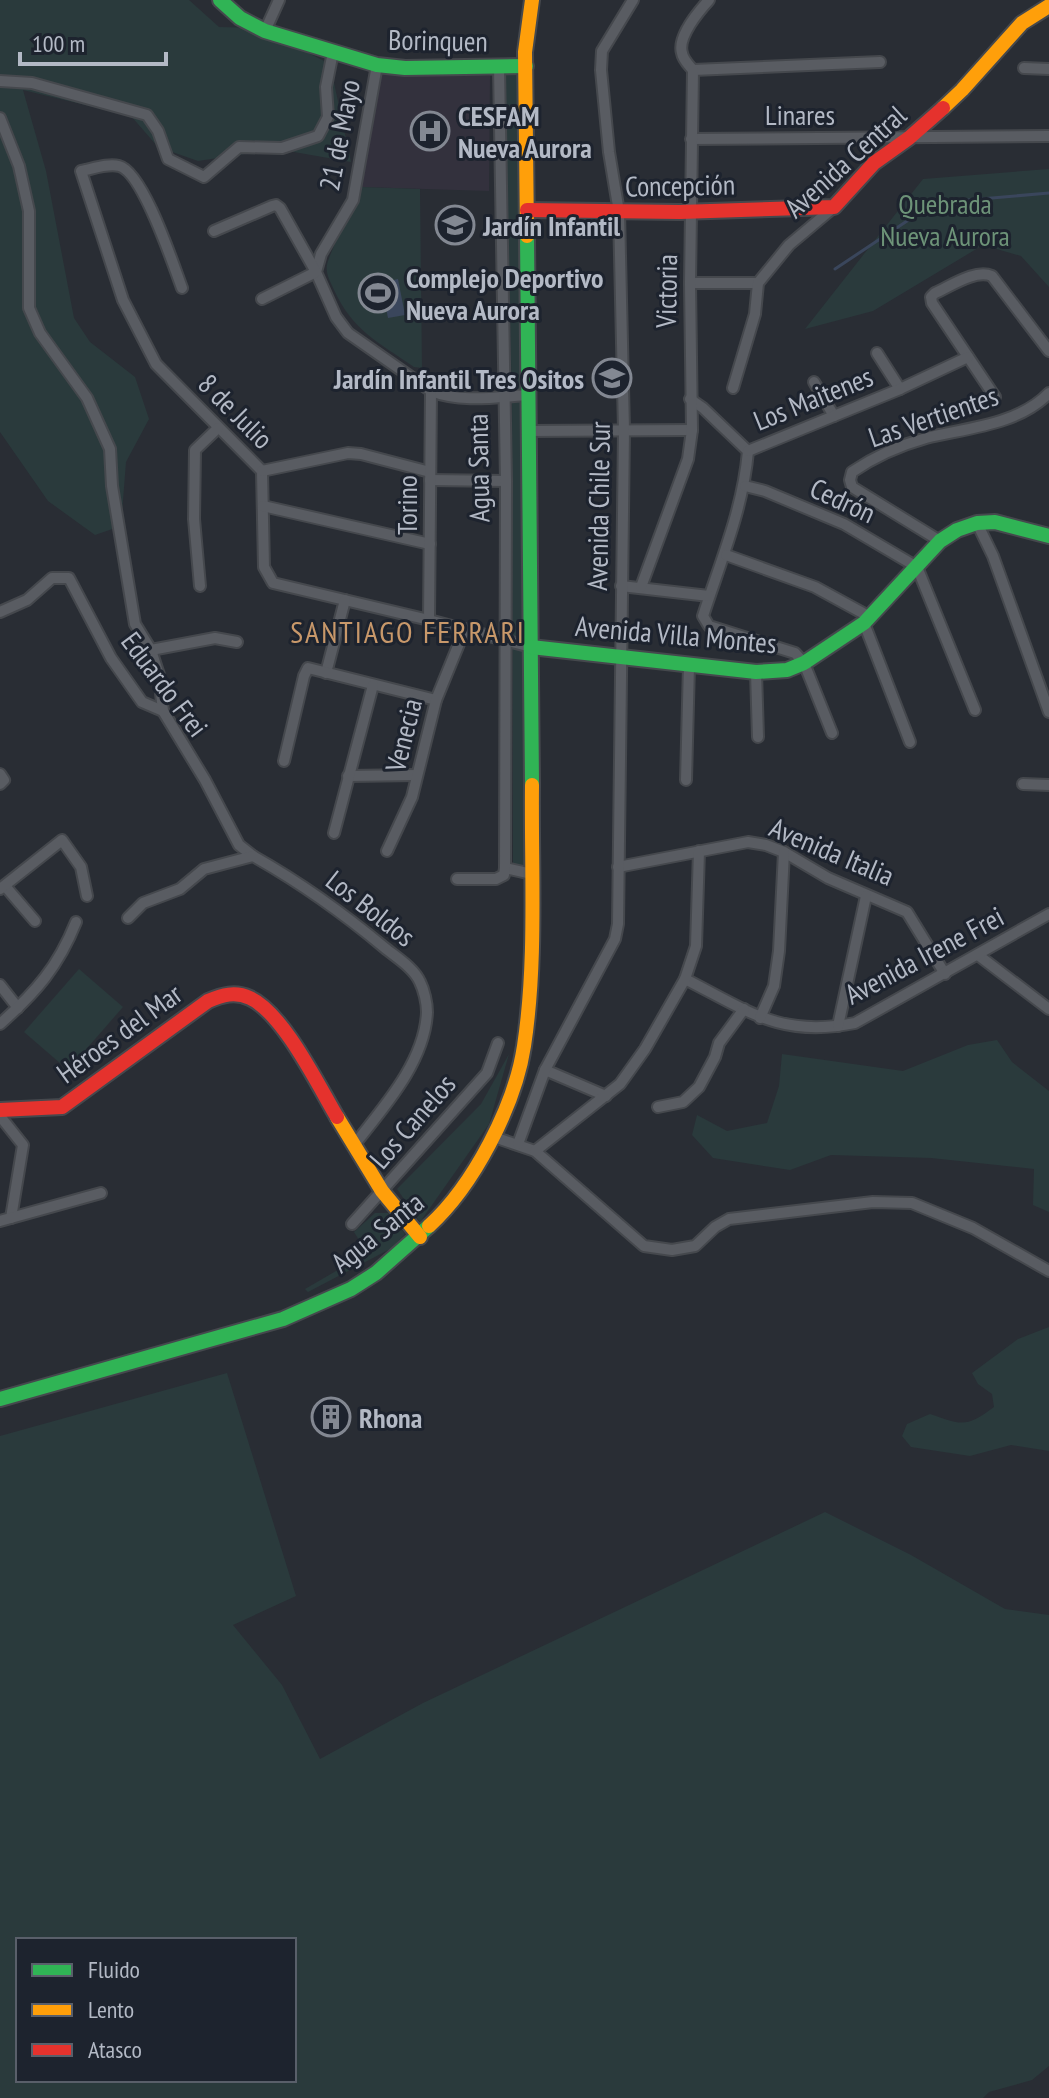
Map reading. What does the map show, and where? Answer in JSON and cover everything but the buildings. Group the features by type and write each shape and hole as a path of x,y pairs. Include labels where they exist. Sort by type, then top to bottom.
{"street":[{"name":"Borinquen","path":"220,0 240,18 265,31 377,65 405,68 526,66"},
{"path":"265,31 279,0"},
{"name":"Agua Santa","path":"0,1399 304,1311 338,1296 376,1273 420,1237 456,1197 478,1167 494,1137 519,1070 528,1022 532,874 526,66 532,0"},
{"name":"Avenida Chile Sur","path":"518,1144 545,1070 615,939 618,924 624,430 619,212 601,70 602,51 633,0"},
{"name":"Victoria","path":"641,587 688,459 692,430 690,283 693,70 682,53 681,45 704,2"},
{"name":"Avenida Central","path":"758,283 789,245 834,207 874,163 909,138 962,90 1022,23 1049,6"},
{"path":"0,81 32,83 147,115 158,131 168,159 204,177 239,147 282,148 318,136 328,117 326,87 333,52"},
{"path":"693,70 880,62"},
{"name":"21 de Mayo","path":"316,272 321,254 353,200 377,65"},
{"name":"Agua Santa","path":"499,67 506,481 505,868"},
{"path":"1024,68 1049,69"},
{"path":"0,118 19,166 29,211 29,308 40,333 87,398 110,449 112,486 135,624 151,650 159,675 163,711"},
{"name":"Linares","path":"691,139 1049,136"},
{"name":"8 de Julio","path":"182,288 153,214 132,173 115,165 81,171 133,324 156,364 262,471 264,567 273,583 531,647"},
{"path":"214,231 276,205 316,272 336,317 348,333 431,391 445,397 528,395"},
{"name":"Concepción","path":"527,210 619,212 834,207"},
{"path":"262,299 316,272"},
{"path":"995,397 931,297 975,275 984,273 992,276 1049,351"},
{"path":"690,283 758,283 755,314 733,388"},
{"path":"877,353 900,389"},
{"name":"Los Maitenes","path":"690,399 748,451 900,389 968,357"},
{"path":"814,382 834,416"},
{"name":"Torino","path":"429,620 431,391"},
{"name":"Las Vertientes","path":"940,541 852,487 852,472 895,449 983,427 1008,417 1049,393"},
{"path":"200,586 194,519 195,450 218,428"},
{"path":"528,431 692,430"},
{"path":"748,451 745,486 726,555 709,596 704,621 709,626 786,649 804,663 832,733"},
{"path":"262,471 348,453 430,476 506,481"},
{"name":"Cedrón","path":"745,486 765,491 844,524 917,567"},
{"path":"263,506 430,544"},
{"path":"1049,536 1004,523 977,523 993,556 1049,712"},
{"name":"Avenida Villa Montes","path":"531,647 756,672 787,670 804,663 867,620 940,541 957,530 977,523"},
{"path":"726,555 815,587 867,620 910,742"},
{"path":"917,567 975,710"},
{"name":"Eduardo Frei","path":"0,612 27,600 52,578 69,578 111,658 142,702 163,711 205,780 239,845 253,856"},
{"path":"621,586 709,596"},
{"path":"326,673 345,600"},
{"name":"Venecia","path":"387,851 408,807 436,700 465,629"},
{"path":"151,650 215,638 237,642"},
{"path":"686,780 689,665"},
{"path":"284,761 308,668 436,700"},
{"path":"756,672 758,737"},
{"path":"334,833 373,685"},
{"path":"348,776 417,775"},
{"path":"1023,784 1049,785"},
{"path":"35,921 2,888 62,840 81,867 87,896"},
{"name":"Avenida Italia","path":"618,867 748,842 766,845 866,896 907,912 945,974"},
{"path":"535,1151 620,1084 645,1049 685,979 696,946 699,851"},
{"path":"760,1018 774,986 784,852"},
{"path":"128,918 143,903 180,889 204,869 253,856"},
{"name":"Los Boldos","path":"253,856 341,911 419,980 427,1012 415,1055 386,1104 354,1145"},
{"path":"457,879 496,879 504,875 505,868 532,874"},
{"path":"838,1026 866,896"},
{"name":"Avenida Irene Frei","path":"685,979 760,1018 791,1027 855,1023 1049,914"},
{"path":"0,1024 18,1008 64,953 76,922"},
{"path":"978,955 1049,1009"},
{"path":"0,985 18,1008"},
{"name":"Héroes del Mar","path":"0,1113 62,1107 177,1022 220,995 231,994 251,998 269,1011 282,1027 354,1145"},
{"path":"658,1107 683,1102 699,1087 719,1043 744,1009"},
{"name":"Los Canelos","path":"352,1224 487,1073 498,1043"},
{"path":"545,1070 606,1096"},
{"path":"0,1113 23,1145 5,1220 101,1193"},
{"path":"494,1137 535,1151 644,1246 672,1250 695,1246 715,1227 729,1219 873,1202 912,1203 973,1228 1049,1271"},
{"path":"354,1145 382,1191 420,1237"}],"shaded area":[{"name":"CESFAM Nueva Aurora","path":"381,74 490,76 489,191 361,187"}],"green space":[{"path":"0,0 189,0 219,27 259,28 330,64 351,162 277,149 198,161 158,147 131,116 23,90 46,171 74,318 90,342 135,377 149,419 126,462 121,526 95,535 48,501 0,432"},
{"path":"504,70 523,70 533,877 513,869 512,401"},
{"name":"Quebrada Nueva Aurora","path":"1049,169 1049,287 1021,256 983,245 873,311 805,329 923,179"},
{"name":"Complejo Deportivo Nueva Aurora","path":"361,187 420,189 422,368 414,367 358,326 341,304 328,276 328,261"},
{"path":"79,969 123,1007 68,1070 24,1032"},
{"path":"997,1040 1012,1062 1049,1091 1049,1212 1033,1205 1034,1169 931,1158 831,1155 790,1170 713,1158 692,1135 697,1115 727,1131 767,1123 779,1086 782,1054 903,1071 968,1045"},
{"path":"509,1054 489,1124 420,1222 397,1189 481,1104"},
{"path":"375,1213 388,1213 405,1234 392,1248 308,1292 305,1289 367,1253 354,1232"},
{"path":"1049,1327 1049,1451 1011,1445 970,1456 911,1447 902,1436 907,1424 930,1414 964,1422 994,1407 992,1394 978,1384 972,1373 1018,1339"},
{"path":"227,1373 296,1596 233,1625 282,1685 320,1759 423,1703 825,1512 911,1555 1005,1609 1049,1615 1049,2066 1032,2080 989,2092 983,2098 0,2098 0,1436"}],"water":[{"path":"398,279 405,315 388,318 381,283"}],"waterway":[{"path":"835,269 934,203 1049,193"}],"traffic: fast":[{"path":"220,0 240,18 265,31 377,65 405,68 526,66"},
{"path":"527,236 532,785"},
{"path":"531,647 756,672 787,670 804,663 864,623 940,541 957,530 977,523 995,522 1049,536"},
{"path":"0,1399 283,1319 351,1289 376,1273 429,1226"}],"traffic: slow":[{"path":"527,236 525,52 532,0"},
{"path":"943,108 1022,23 1049,6"},
{"path":"429,1226 461,1189 490,1144 512,1094 519,1069 531,981 532,785"},
{"path":"337,1117 382,1191 420,1237"}],"traffic: jam":[{"path":"527,210 680,212 834,207 874,163 943,108"},
{"path":"0,1110 62,1107 208,1001 234,994 250,998 275,1018 299,1051 337,1117"}],"place":[{"name":"CESFAM Nueva Aurora","path":"430,131"},
{"name":"Jardín Infantil","path":"455,225"},
{"name":"Complejo Deportivo Nueva Aurora","path":"378,293"},
{"name":"Jardín Infantil Tres Ositos","path":"612,378"},
{"name":"Rhona","path":"331,1417"}],"district":[{"name":"SANTIAGO FERRARI","path":"408,631"}]}
